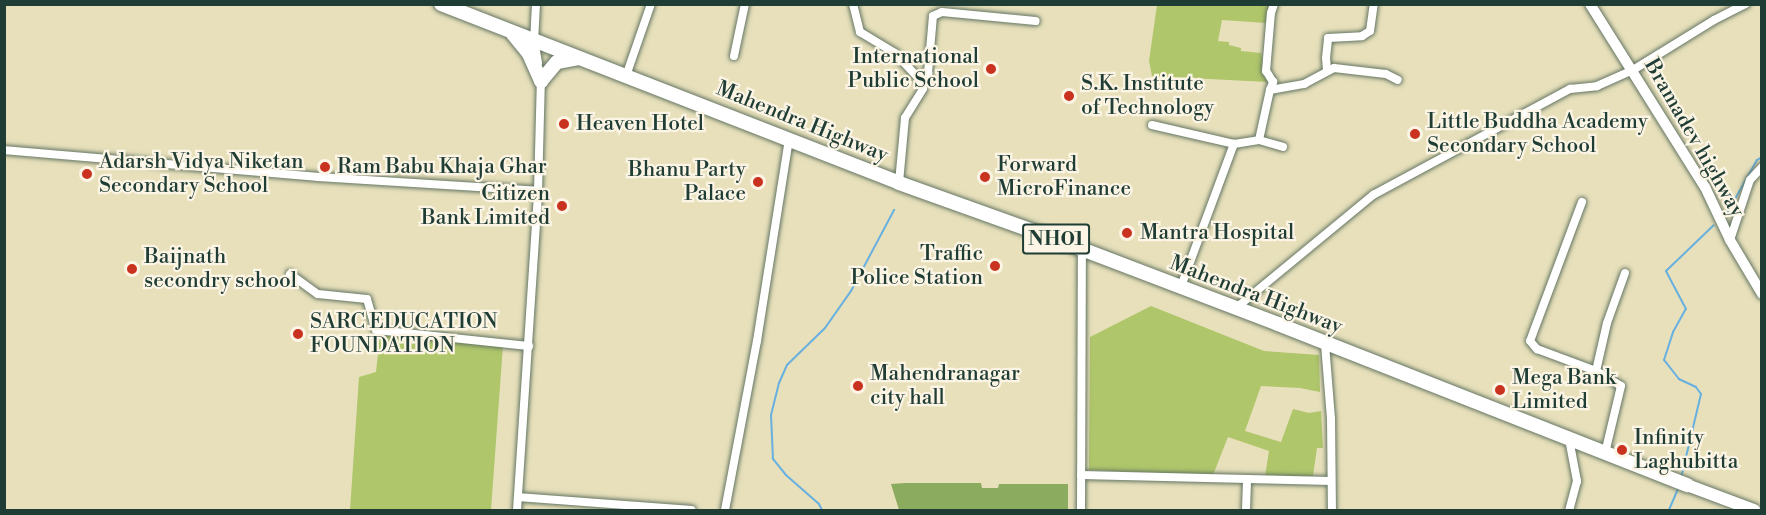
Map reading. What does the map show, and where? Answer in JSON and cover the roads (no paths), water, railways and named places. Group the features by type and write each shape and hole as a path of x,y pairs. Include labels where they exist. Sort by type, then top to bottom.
{"highway":[{"name":"Mahendra Highway","path":"441,4 900,183 1082,250 1688,485"},
{"path":"509,30 530,54 542,81 557,62 566,58 581,57"}],"main road":[{"name":"Mahendra Highway","path":"1688,485 1754,510"}],"street":[{"path":"517,510 538,191 542,81 534,40 536,4"},
{"path":"626,76 651,4"},
{"path":"734,56 746,4"},
{"path":"853,4 860,32 895,53 920,80 922,88 904,118 900,183"},
{"path":"1259,140 1273,82 1266,71 1271,13 1274,4"},
{"path":"1327,71 1328,38 1362,36 1370,31 1374,4"},
{"name":"Bramadev highway","path":"1590,4 1705,188 1730,240 1761,294"},
{"path":"1235,309 1373,195 1570,89 1597,86 1633,70 1704,26 1746,4"},
{"path":"920,80 928,73 933,16 942,12 1036,21"},
{"path":"1270,90 1294,88 1317,79 1335,68 1377,73 1398,80"},
{"path":"1152,125 1234,144 1259,140 1283,147"},
{"path":"725,510 757,341 789,139"},
{"path":"1180,289 1234,144"},
{"path":"4,150 318,177 538,191"},
{"path":"1730,240 1750,180 1761,167"},
{"path":"1582,202 1530,341 1537,349 1596,371 1621,386 1605,453"},
{"path":"1081,510 1082,250"},
{"path":"1596,371 1607,323 1625,273"},
{"path":"290,274 318,294 367,299 376,330 529,346"},
{"path":"1325,344 1331,418 1332,510"},
{"path":"1569,439 1577,481 1569,510"},
{"path":"1081,475 1332,482"},
{"path":"1246,510 1247,479"},
{"path":"518,497 692,510"}],"waterway":[{"path":"1726,215 1757,160 1762,157"},
{"path":"822,510 819,504 786,475 773,459 771,415 779,383 787,365 825,328 851,291 894,210"},
{"path":"1681,478 1701,394 1696,387 1679,379 1664,360 1673,332 1686,309 1666,271 1714,225"},
{"path":"1669,510 1679,487"}],"place":[{"name":"International Public School","path":"991,69"},
{"name":"S.K. Institute of Technology","path":"1069,96"},
{"name":"Heaven Hotel","path":"564,124"},
{"name":"Little Buddha Academy Secondary School","path":"1415,134"},
{"name":"Ram Babu Khaja Ghar","path":"325,167"},
{"name":"Adarsh Vidya Niketan Secondary School","path":"87,174"},
{"name":"Forward MicroFinance","path":"985,177"},
{"name":"Bhanu Party Palace","path":"758,182"},
{"name":"Citizen Bank Limited","path":"562,206"},
{"name":"Mantra Hospital","path":"1127,233"},
{"name":"Traffic Police Station","path":"995,266"},
{"name":"Baijnath secondry school","path":"132,269"},
{"name":"SARC EDUCATION FOUNDATION","path":"298,334"},
{"name":"Mahendranagar city hall","path":"858,386"},
{"name":"Mega Bank Limited","path":"1500,390"},
{"name":"Infinity Laghubitta","path":"1622,450"}]}
